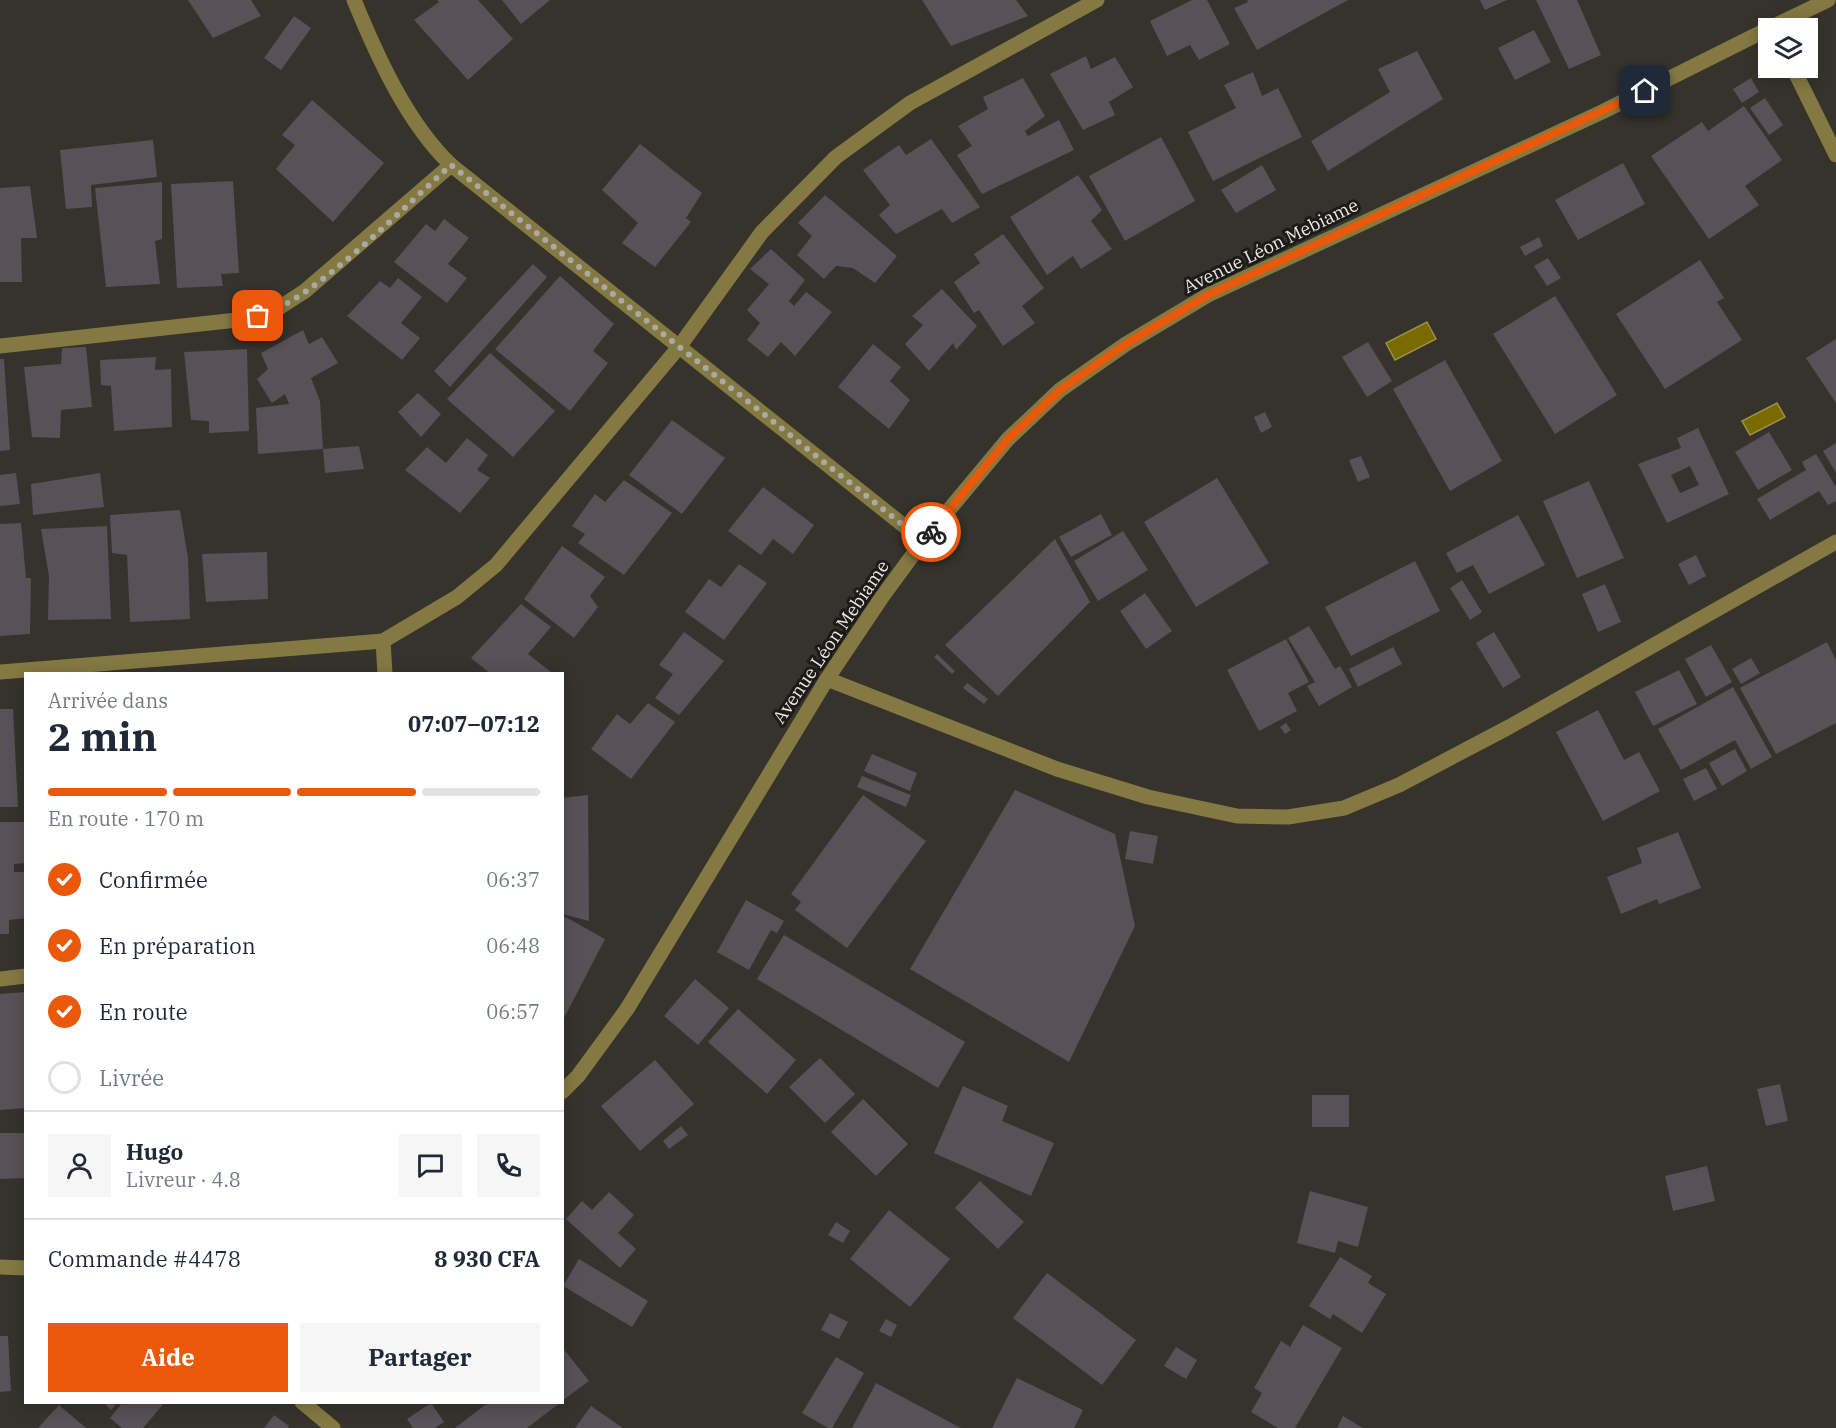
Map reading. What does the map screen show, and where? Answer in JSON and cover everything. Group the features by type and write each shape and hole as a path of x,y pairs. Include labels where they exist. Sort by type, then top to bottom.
{"street":[{"path":"354,0 412,118 429,144 451,165 923,541"},
{"path":"0,672 383,641 458,597 495,565 679,347 762,232 836,157 910,103 1098,0"},
{"name":"Avenue Léon Mebiame","path":"1791,18 1828,0"},
{"name":"Avenue Léon Mebiame","path":"564,1090 578,1076 627,1009 827,679 923,541 1008,439 1060,390 1126,344 1208,295 1604,111 1758,34"},
{"path":"1798,78 1836,155"},
{"path":"0,346 246,319 271,313 305,291 349,256 451,165"},
{"path":"827,679 1056,769 1148,797 1237,816 1288,817 1344,808 1399,785 1509,727 1836,542"},
{"path":"383,641 385,672"},
{"path":"0,978 24,976"},
{"path":"0,1267 24,1268"},
{"path":"304,1404 333,1428"}],"shaded area":[{"path":"1427,322 1436,339 1395,360 1386,343"},
{"path":"1777,403 1785,417 1750,435 1742,421"}],"building":[{"path":"188,0 251,0 261,16 213,38"},
{"path":"437,0 478,0 513,39 468,80 414,20 439,2"},
{"path":"502,0 550,0 521,24"},
{"path":"922,0 1016,0 1028,16 951,46"},
{"path":"1192,0 1207,0 1230,44 1199,60 1190,45 1167,56 1150,21"},
{"path":"1247,0 1348,0 1257,50 1234,8 1248,2"},
{"path":"1480,0 1507,0 1485,10"},
{"path":"1536,0 1577,0 1601,55 1569,69"},
{"path":"294,16 311,28 281,70 264,58"},
{"path":"1534,30 1551,62 1515,80 1498,48"},
{"path":"1417,51 1443,99 1328,171 1311,141 1390,92 1378,69"},
{"path":"1086,56 1091,69 1115,57 1133,87 1109,102 1115,115 1083,130 1050,74"},
{"path":"1253,72 1262,96 1278,88 1302,137 1213,181 1188,132 1236,108 1224,85"},
{"path":"1023,78 1045,116 1025,131 1028,136 1059,120 1074,150 982,194 957,155 972,146 958,126 988,109 983,97"},
{"path":"1751,78 1759,92 1742,103 1733,89"},
{"path":"1765,98 1783,125 1769,135 1750,108"},
{"path":"312,100 384,163 333,222 276,169 295,145 282,135"},
{"path":"1744,106 1782,160 1745,186 1759,205 1709,239 1651,156 1702,122 1708,131"},
{"path":"1161,137 1195,201 1125,241 1089,176"},
{"path":"931,139 980,207 952,223 942,209 896,234 879,215 890,205 863,170 899,145 906,155"},
{"path":"153,140 157,177 91,185 92,207 66,209 60,150"},
{"path":"640,144 702,193 686,218 691,222 655,267 622,243 638,223 602,190"},
{"path":"1623,163 1645,204 1578,240 1555,200"},
{"path":"1262,165 1276,190 1236,213 1221,190"},
{"path":"1078,175 1102,210 1091,221 1112,249 1081,269 1073,256 1047,275 1010,217"},
{"path":"233,181 239,273 221,274 223,286 177,288 171,184"},
{"path":"162,182 162,239 155,241 160,284 106,287 95,188"},
{"path":"30,186 37,238 21,238 22,282 0,282 0,188"},
{"path":"825,195 897,256 875,283 853,268 836,266 824,279 797,255 812,236 798,223"},
{"path":"444,219 469,238 448,264 467,278 447,303 394,262 426,224 435,231"},
{"path":"1003,234 1044,288 1022,306 1035,323 1003,346 979,310 974,313 954,282 980,263 974,254"},
{"path":"1539,237 1543,246 1525,256 1520,247"},
{"path":"771,249 805,280 789,301 794,306 806,292 832,312 795,356 781,342 768,357 747,340 760,323 747,310 769,284 750,269"},
{"path":"1548,258 1561,278 1547,286 1534,266"},
{"path":"1700,260 1724,298 1717,302 1742,340 1665,389 1616,314"},
{"path":"533,264 547,277 450,387 434,371"},
{"path":"560,276 614,324 593,351 608,363 570,411 495,349"},
{"path":"398,278 422,297 401,323 420,338 402,360 347,316 380,281 390,288"},
{"path":"942,289 977,326 956,350 953,343 929,371 905,344 923,325 912,316"},
{"path":"1555,296 1617,395 1555,434 1493,334"},
{"path":"303,330 309,344 322,337 338,363 311,378 320,401 323,449 258,454 256,408 289,404 285,394 272,403 257,379 268,369 261,353"},
{"path":"1836,339 1836,403 1806,358"},
{"path":"1368,342 1392,381 1367,397 1342,357"},
{"path":"873,344 901,367 890,381 910,400 889,429 838,387"},
{"path":"86,347 92,407 61,410 60,438 32,437 24,367 61,364 62,348"},
{"path":"247,349 249,431 209,433 209,421 191,420 184,352"},
{"path":"490,353 555,411 513,457 447,399"},
{"path":"156,357 155,370 171,369 172,427 114,431 111,386 101,385 100,360"},
{"path":"0,359 4,359 10,450 0,451"},
{"path":"1445,360 1502,461 1450,491 1393,389"},
{"path":"418,393 441,414 421,437 398,412"},
{"path":"1265,412 1272,427 1261,433 1254,417"},
{"path":"672,420 725,458 682,514 629,475"},
{"path":"1698,428 1729,494 1667,523 1638,464 1681,448 1677,438","holes":["1690,466 1699,485 1680,493 1671,475"]},
{"path":"1769,432 1792,470 1758,490 1735,452"},
{"path":"467,438 488,455 477,470 490,478 460,513 405,470 427,447 446,463"},
{"path":"1836,443 1836,473 1823,451"},
{"path":"359,446 364,469 325,473 323,449"},
{"path":"1816,454 1836,487 1836,501 1828,505 1819,491 1770,520 1757,499 1806,470 1802,462"},
{"path":"1361,456 1370,477 1358,482 1349,460"},
{"path":"16,473 20,504 0,506 0,475"},
{"path":"100,473 104,507 33,515 31,484"},
{"path":"1217,478 1269,563 1196,607 1144,522"},
{"path":"624,480 672,513 624,575 578,543 585,534 572,526 595,494 605,502"},
{"path":"1589,481 1624,558 1577,578 1543,501"},
{"path":"763,487 814,525 793,554 773,539 761,555 728,531"},
{"path":"180,510 188,558 190,619 130,622 127,555 112,553 110,515"},
{"path":"1101,514 1112,535 1071,557 1059,537"},
{"path":"1518,515 1545,565 1489,594 1473,565 1457,573 1446,553"},
{"path":"21,523 26,578 31,578 30,634 0,636 0,524"},
{"path":"107,526 111,619 48,620 49,576 41,529"},
{"path":"1123,531 1148,570 1098,601 1074,561"},
{"path":"1055,539 1090,602 998,696 945,645"},
{"path":"562,546 605,577 590,596 598,607 574,638 524,599"},
{"path":"267,552 268,599 206,602 202,554"},
{"path":"1696,555 1706,576 1689,585 1678,564"},
{"path":"1415,561 1440,611 1351,656 1325,607"},
{"path":"739,564 767,583 724,640 685,612 709,579 721,587"},
{"path":"1462,580 1482,612 1470,620 1450,588"},
{"path":"1605,584 1621,622 1598,632 1582,594"},
{"path":"1145,593 1172,631 1146,649 1120,611"},
{"path":"521,604 551,627 528,654 551,672 488,672 471,658"},
{"path":"1309,626 1335,669 1340,666 1352,687 1319,706 1307,686 1315,682 1288,638"},
{"path":"684,632 724,661 679,715 655,698 673,674 659,665"},
{"path":"1494,632 1521,677 1503,688 1476,643"},
{"path":"1286,639 1309,682 1288,693 1297,711 1259,731 1227,670"},
{"path":"1827,642 1836,660 1836,723 1776,754 1740,688"},
{"path":"1711,645 1732,682 1706,697 1685,659"},
{"path":"1393,647 1402,664 1358,687 1349,669"},
{"path":"937,654 955,671 952,674 934,657"},
{"path":"1751,658 1760,673 1741,684 1732,669"},
{"path":"1679,670 1697,704 1653,726 1635,692"},
{"path":"967,683 988,699 984,704 963,688"},
{"path":"1733,687 1772,757 1751,769 1735,740 1681,770 1658,729"},
{"path":"648,703 675,722 631,779 591,749 617,714 630,724"},
{"path":"0,709 13,709 18,807 0,807"},
{"path":"1598,710 1624,760 1639,752 1660,791 1603,821 1556,732"},
{"path":"1286,723 1291,730 1285,734 1280,727"},
{"path":"1735,749 1747,771 1722,786 1709,763"},
{"path":"872,754 917,773 910,791 864,771"},
{"path":"1706,768 1717,789 1694,801 1683,779"},
{"path":"862,776 911,795 906,807 857,787"},
{"path":"1015,790 1115,834 1135,926 1069,1062 910,969"},
{"path":"588,795 589,921 564,915 564,798"},
{"path":"863,795 926,841 847,948 795,910 801,902 791,894"},
{"path":"0,822 24,822 24,863 14,864 14,872 24,872 24,918 9,920 9,934 0,934"},
{"path":"1130,831 1158,836 1153,864 1125,859"},
{"path":"1678,832 1701,888 1659,904 1657,899 1621,914 1607,877 1642,863 1637,848"},
{"path":"746,900 784,921 777,933 771,930 749,970 717,952"},
{"path":"564,916 605,939 564,1018"},
{"path":"784,935 965,1042 938,1088 757,979"},
{"path":"695,979 729,1008 698,1045 664,1016"},
{"path":"24,992 24,1108 0,1110 0,994"},
{"path":"738,1009 796,1060 767,1094 708,1042"},
{"path":"820,1058 855,1094 825,1123 789,1087"},
{"path":"655,1060 694,1104 640,1151 601,1106"},
{"path":"1780,1084 1788,1121 1766,1126 1757,1089"},
{"path":"963,1086 1008,1106 1002,1121 1054,1143 1031,1196 934,1153"},
{"path":"1312,1095 1349,1095 1349,1127 1312,1127"},
{"path":"863,1099 908,1144 876,1176 831,1132"},
{"path":"681,1126 688,1135 669,1149 663,1141"},
{"path":"0,1133 24,1133 24,1178 0,1179"},
{"path":"1707,1166 1715,1201 1673,1211 1665,1176"},
{"path":"980,1181 1024,1222 998,1249 955,1208"},
{"path":"1310,1191 1368,1207 1358,1247 1338,1241 1335,1253 1297,1243"},
{"path":"609,1192 634,1215 618,1233 636,1249 620,1268 566,1219 582,1201 592,1210"},
{"path":"889,1210 950,1259 910,1307 850,1259"},
{"path":"836,1222 850,1231 843,1243 828,1235"},
{"path":"1340,1257 1372,1276 1368,1283 1386,1294 1362,1333 1333,1314 1330,1319 1309,1306"},
{"path":"579,1259 648,1301 632,1327 564,1287"},
{"path":"1047,1273 1136,1340 1102,1385 1013,1318"},
{"path":"830,1313 848,1322 839,1339 821,1330"},
{"path":"886,1319 897,1325 891,1337 879,1331"},
{"path":"1303,1325 1342,1348 1295,1428 1278,1428 1251,1412 1262,1393 1254,1388 1281,1341 1290,1347"},
{"path":"0,1336 8,1336 11,1391 0,1392"},
{"path":"1176,1347 1197,1360 1186,1379 1164,1366"},
{"path":"564,1350 589,1381 564,1400"},
{"path":"836,1357 864,1373 832,1428 828,1428 802,1413"},
{"path":"1017,1378 1083,1410 1074,1428 992,1428"},
{"path":"876,1383 961,1428 852,1428"},
{"path":"105,1404 116,1404 111,1410"},
{"path":"121,1404 163,1404 143,1428 122,1428 110,1418"},
{"path":"432,1404 444,1422 435,1428 413,1428 407,1419"},
{"path":"486,1404 558,1404 527,1428 455,1428"},
{"path":"59,1405 86,1428 38,1428"},
{"path":"591,1406 623,1428 575,1428"},
{"path":"274,1415 289,1426 288,1428 264,1428"},
{"path":"1343,1416 1363,1428 1337,1428"}],"way so far":[{"path":"258,316 271,313 305,291 349,256 451,165 923,541 931,532"}],"route":[{"path":"931,532 1008,439 1060,390 1126,344 1208,295 1645,91"}]}
